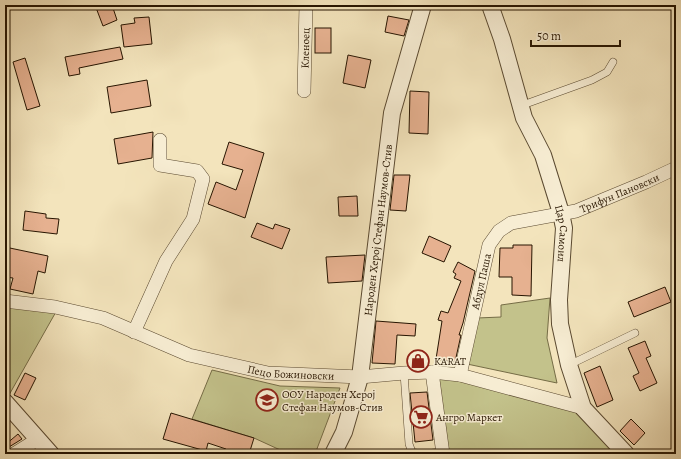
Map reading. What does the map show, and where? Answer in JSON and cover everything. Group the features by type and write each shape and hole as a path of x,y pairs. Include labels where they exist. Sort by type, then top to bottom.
{"street":[{"name":"Кленоец","path":"304,91 306,5"},
{"name":"Народен Херој Стефан Наумов-Стив","path":"333,454 344,432 360,377 392,113 423,5"},
{"name":"Цар Самоил","path":"490,5 502,39 524,118 543,155 561,213 564,228 560,286 560,324 569,365 583,408 626,454"},
{"path":"134,332 166,261 193,219 203,180 197,171 160,165 160,140"},
{"name":"Трифун Пановски","path":"561,213 576,211 602,201 676,168"},
{"name":"Абдул Паша","path":"460,375 489,245 499,231 512,222 561,213"},
{"name":"Пецо Божиновски","path":"5,301 62,308 103,318 189,355 268,373 360,377 432,372 460,375 583,408"},
{"path":"432,372 443,453"},
{"path":"5,402 50,454"},
{"path":"14,454 38,440"}],"lane":[{"path":"520,106 592,80 607,72 613,62"},
{"path":"569,365 635,333"},
{"path":"404,373 409,444 412,452 420,454 443,453"}],"shaded area":[{"path":"550,298 547,338 557,383 467,364 477,318 501,317 501,305"},
{"path":"5,306 57,310 9,395 5,391"},
{"name":"ООУ Народен Херој Стефан Наумов-Стив","path":"212,370 280,386 340,388 315,454 289,454 254,438 192,419"},
{"path":"432,372 583,408 626,454 443,454"}],"building":[{"path":"95,5 112,5 117,20 103,26"},
{"path":"388,16 409,20 404,36 385,32"},
{"path":"149,17 152,44 124,47 121,25 135,23 134,18"},
{"path":"315,28 331,28 331,53 315,53"},
{"path":"120,47 123,59 79,68 80,74 69,76 65,57"},
{"path":"348,55 371,60 365,88 343,83"},
{"path":"25,58 40,106 27,110 13,62"},
{"path":"147,80 151,106 111,113 107,87"},
{"path":"410,91 429,92 428,134 409,133"},
{"path":"153,132 152,158 118,164 114,139"},
{"path":"229,142 264,153 245,218 208,204 216,182 236,190 243,170 222,164"},
{"path":"394,175 410,175 406,211 390,210"},
{"path":"357,196 358,216 339,216 338,197"},
{"path":"25,211 46,214 46,218 59,219 57,234 23,230"},
{"path":"257,223 273,229 275,224 290,229 282,249 251,237"},
{"path":"429,236 451,246 444,262 422,253"},
{"path":"513,245 532,245 531,296 512,295 512,277 499,277 500,248 513,248"},
{"path":"5,247 48,256 45,273 38,271 33,294 10,289 13,278 5,277"},
{"path":"365,255 362,281 328,283 326,257"},
{"path":"458,262 475,271 459,335 461,335 455,362 436,359 442,321 438,320 441,311 448,313 461,281 454,278 456,274 453,272"},
{"path":"665,287 671,302 634,317 628,302"},
{"path":"376,321 416,324 415,336 397,335 395,364 372,363"},
{"path":"645,341 651,356 646,358 657,383 640,391 633,376 639,373 628,348"},
{"path":"600,366 613,400 597,407 584,373"},
{"path":"25,373 36,378 25,400 14,395"},
{"name":"Ангро Маркет","path":"427,392 433,440 415,442 410,393"},
{"path":"171,413 254,438 249,454 224,454 226,449 208,443 206,451 163,439"},
{"path":"631,419 645,433 634,445 620,431"},
{"path":"18,434 22,439 9,447 5,454 5,445"}],"place":[{"name":"KARAT","path":"418,361"},
{"name":"ООУ Народен Херој Стефан Наумов-Стив","path":"267,400"},
{"name":"Ангро Маркет","path":"421,417"}]}
